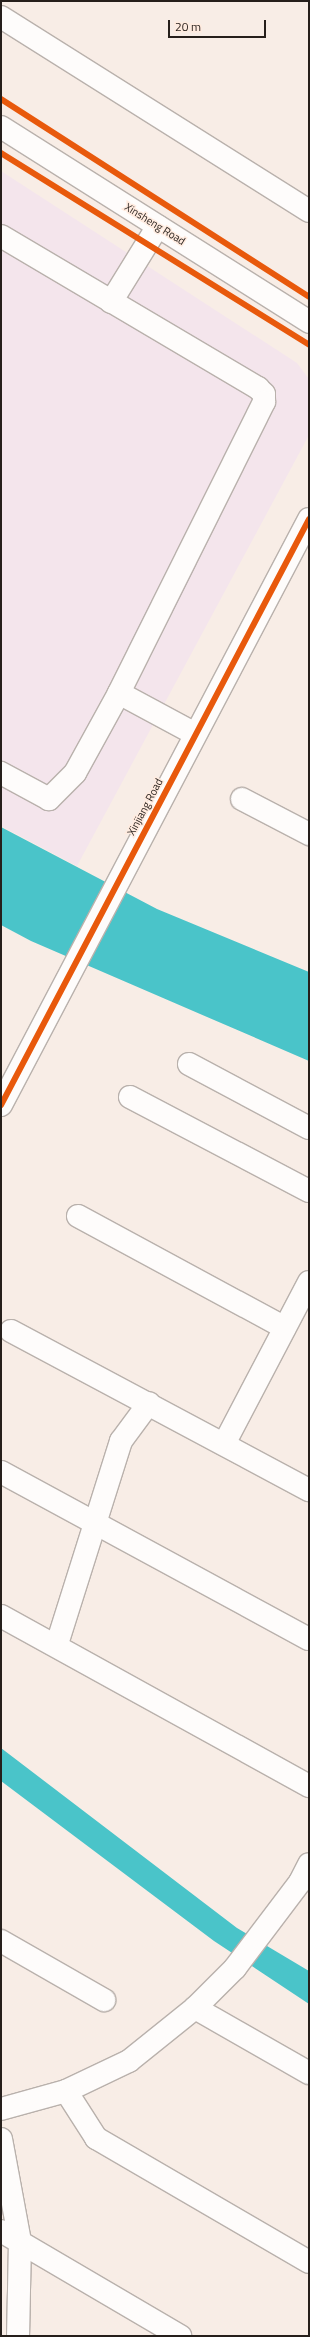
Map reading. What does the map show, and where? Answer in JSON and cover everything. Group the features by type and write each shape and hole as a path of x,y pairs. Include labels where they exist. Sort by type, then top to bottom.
{"street":[{"path":"1,17 309,211"},
{"name":"Xinsheng Road","path":"1,127 309,322"},
{"path":"111,302 158,226"},
{"path":"1,236 258,388 264,394 264,402 119,693 75,773 49,799 1,773"},
{"name":"Xinjiang Road","path":"1,1105 309,519"},
{"path":"119,693 195,734"},
{"path":"242,799 309,834"},
{"path":"189,1064 309,1128"},
{"path":"130,1097 309,1191"},
{"path":"78,1216 285,1328"},
{"path":"224,1444 309,1282"},
{"path":"11,1331 149,1403 309,1490"},
{"path":"57,1644 122,1441 149,1403"},
{"path":"1,1472 309,1639"},
{"path":"1,1616 57,1644 309,1786"},
{"path":"1,2109 66,2091 129,2061 195,2008 235,1968 267,1929 300,1882 309,1864"},
{"path":"1,1941 104,2000"},
{"path":"195,2008 309,2073"},
{"path":"66,2091 96,2138 309,2262"},
{"path":"1,2139 20,2242 18,2336"},
{"path":"1,2231 180,2336"}],"shaded area":[{"path":"1,171 297,363 309,379 309,435 77,866 1,826"}],"water":[{"path":"1,827 157,909 309,972 309,1061 31,941 1,925"},
{"path":"1,1748 237,1928 309,1971 309,2004 214,1941 1,1781"}],"cycle path":[{"path":"1,99 309,297"},
{"path":"1,153 309,345"},
{"path":"1,1105 309,519"}]}
